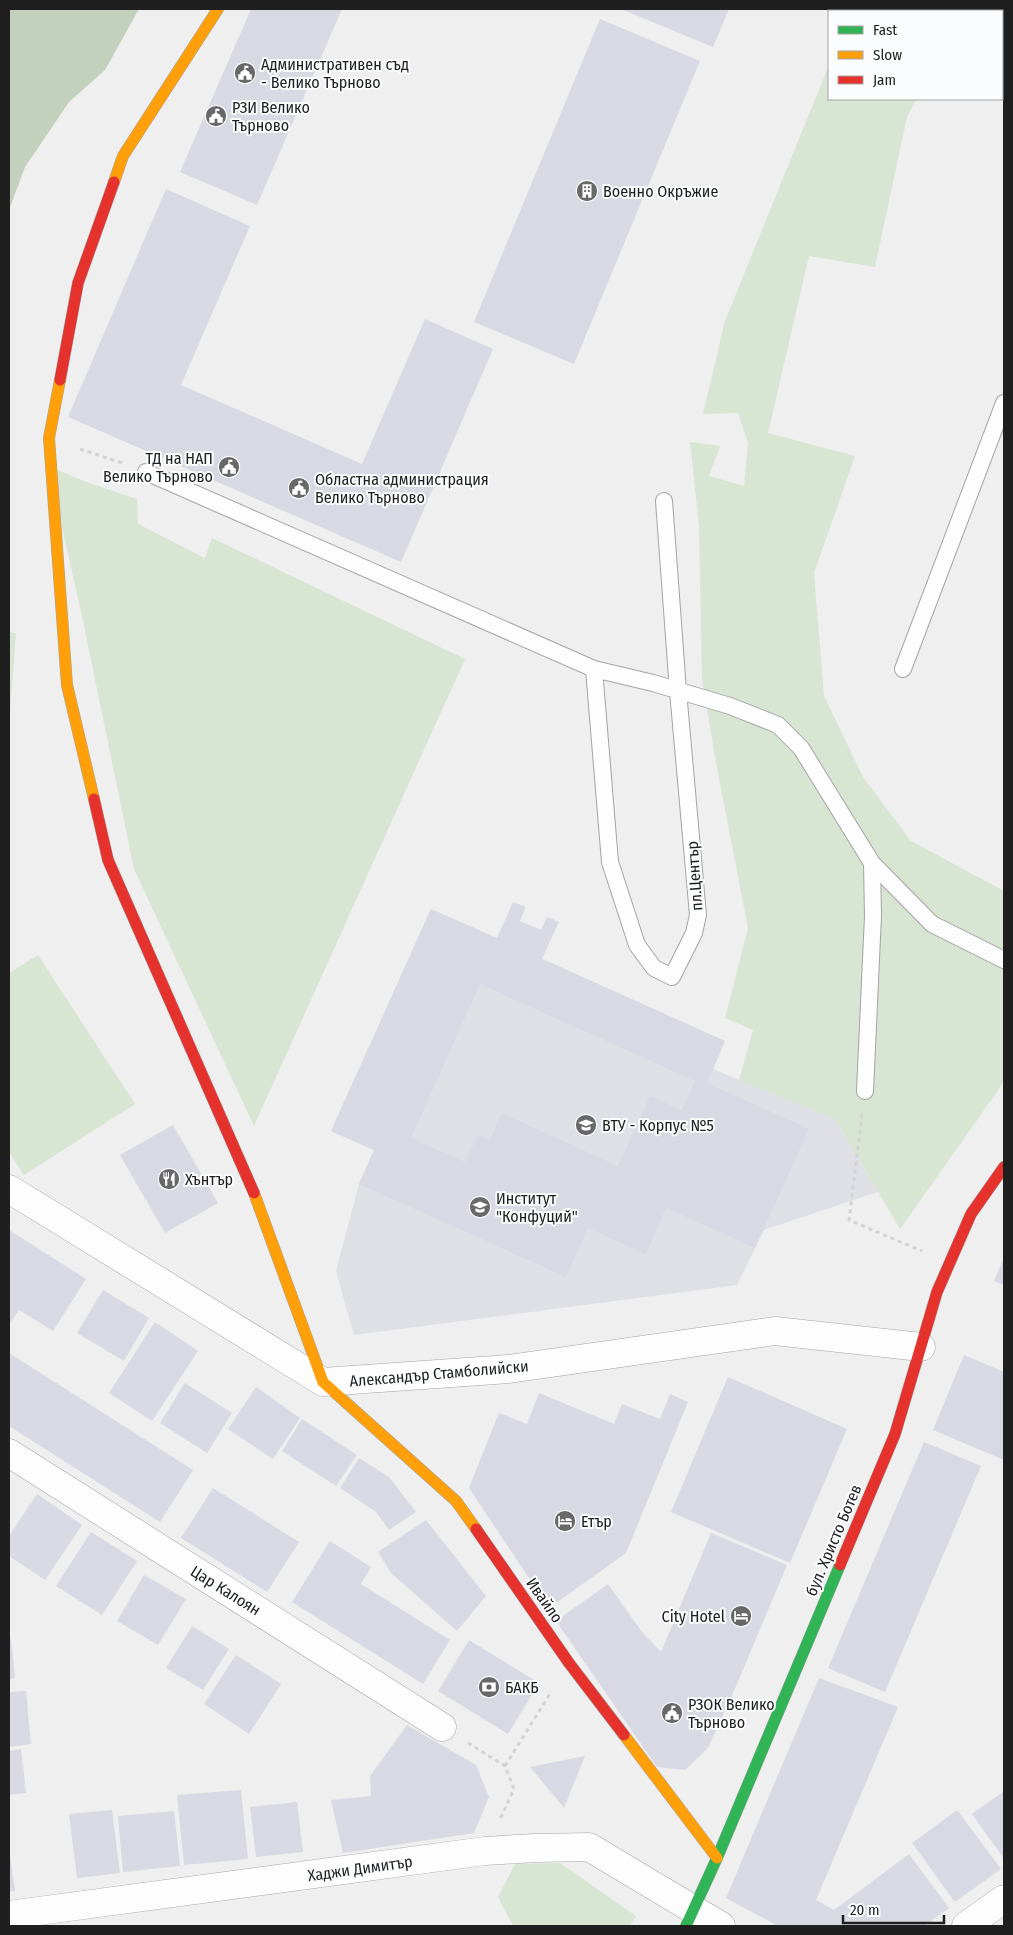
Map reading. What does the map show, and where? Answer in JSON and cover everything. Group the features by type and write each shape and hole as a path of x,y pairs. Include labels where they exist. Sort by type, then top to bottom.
{"street":[{"path":"218,9 123,156 78,283 49,438 67,685 108,860 259,1205 323,1382"},
{"name":"бул. Христо Ботев","path":"690,1919 895,1434 937,1292 971,1214 1004,1166"},
{"path":"9,1190 323,1382"},
{"name":"Александър Стамболийски","path":"323,1382 509,1369 775,1331 921,1347"},
{"name":"Ивайло","path":"323,1382 456,1501 569,1663 717,1858"},
{"name":"Цар Калоян","path":"9,1453 442,1727"},
{"name":"Хаджи Димитър","path":"9,1915 484,1851 589,1847 690,1919 721,1926"},
{"path":"966,1926 1004,1899"}],"lane":[{"path":"903,669 1004,403"},
{"path":"146,472 594,669 653,683 730,706 778,725 801,748 872,863 932,924 1004,960"},
{"name":"пл.Център","path":"594,669 610,862 637,945 654,968 672,977 694,933 698,915 678,691 664,501"},
{"path":"865,1092 873,916 872,863"}],"path":[{"path":"49,438 146,472"},
{"path":"865,1092 849,1220 950,1262"},
{"path":"505,1766 569,1663"},
{"path":"442,1727 505,1766 514,1789 484,1851"}],"shaded area":[{"name":"ВТУ - Корпус №5","path":"431,909 725,1041 713,1069 835,1119 878,1192 764,1230 737,1285 354,1335 336,1271 359,1184 374,1150 331,1131"}],"green space":[{"path":"9,9 139,9 105,70 69,102 25,167 9,210"},
{"path":"852,9 996,9 993,10"},
{"path":"828,67 828,100 916,100 907,117 875,267 809,256 768,433 855,456 814,573 824,696 863,777 911,841 1004,891 1004,1082 900,1229 835,1119 739,1080 753,1030 725,1018 748,928 702,679 699,526 690,442 720,446 709,476 744,486 748,443 738,413 703,414 725,321"},
{"path":"48,466 89,483 137,499 138,524 205,558 212,538 465,659 254,1126 134,869 82,616"},
{"path":"9,632 16,633 9,727"},
{"path":"38,955 135,1104 24,1175 9,1152 9,973"},
{"path":"560,1863 636,1916 630,1926 513,1926 498,1897 515,1864"}],"building":[{"path":"251,9 342,9 257,205 180,172"},
{"path":"621,9 729,9 713,47"},
{"name":"Военно Окръжие","path":"600,19 700,61 574,364 474,322"},
{"path":"166,189 250,226 181,385 362,464 425,319 493,349 401,562 68,417"},
{"path":"513,902 526,907 520,921 541,930 547,917 559,922 542,959 725,1041 707,1083 809,1129 755,1248 666,1208 646,1254 588,1228 566,1277 359,1184 374,1150 331,1131 431,909 497,938","holes":["480,984 695,1081 682,1110 650,1096 618,1166 502,1113 490,1140 478,1135 465,1162 411,1138"]},
{"name":"Хънтър","path":"173,1125 218,1203 165,1233 120,1155"},
{"path":"9,1230 86,1279 53,1331 19,1310 9,1325"},
{"path":"1004,1257 1004,1285 994,1281"},
{"path":"103,1290 149,1318 124,1361 77,1333"},
{"path":"155,1322 198,1351 152,1421 109,1393"},
{"path":"9,1353 193,1470 160,1522 9,1426"},
{"path":"964,1355 1004,1372 1004,1460 933,1430"},
{"path":"728,1377 847,1429 790,1563 671,1512"},
{"path":"185,1383 232,1413 207,1453 160,1423"},
{"path":"256,1387 300,1418 273,1459 228,1429"},
{"name":"Етър","path":"539,1393 614,1424 622,1404 660,1419 670,1394 688,1402 626,1553 549,1608 469,1488 499,1413 527,1424"},
{"path":"302,1419 357,1455 336,1486 282,1451"},
{"path":"924,1442 981,1466 885,1692 828,1668"},
{"path":"359,1458 389,1477 416,1512 389,1530 376,1512 340,1488"},
{"path":"213,1488 299,1542 267,1592 181,1538"},
{"path":"37,1494 82,1525 45,1580 9,1556 9,1536"},
{"path":"426,1520 486,1596 457,1631 391,1573 378,1552"},
{"path":"91,1532 137,1561 102,1615 56,1586"},
{"path":"711,1533 787,1565 708,1748 685,1770 657,1767 556,1621 608,1584 642,1632 661,1652"},
{"path":"330,1541 371,1567 361,1584 450,1640 423,1684 292,1602"},
{"path":"144,1575 186,1599 158,1645 117,1621"},
{"path":"192,1626 229,1649 203,1690 166,1668"},
{"path":"9,1639 11,1639 15,1678 9,1679"},
{"name":"БАКБ","path":"469,1640 539,1683 508,1734 438,1691"},
{"path":"236,1655 281,1684 249,1734 204,1704"},
{"path":"819,1678 898,1707 816,1900 834,1910 909,1854 949,1908 924,1926 778,1926 726,1898"},
{"path":"26,1691 31,1744 9,1747 9,1692"},
{"path":"407,1725 476,1765 489,1797 474,1833 343,1853 331,1800 371,1796 370,1776"},
{"path":"21,1749 26,1793 9,1795 9,1751"},
{"path":"585,1756 564,1808 530,1767"},
{"path":"241,1790 248,1859 184,1865 177,1795"},
{"path":"1004,1791 1004,1859 972,1814"},
{"path":"297,1802 303,1852 256,1857 250,1807"},
{"path":"112,1810 120,1873 77,1878 69,1814"},
{"path":"957,1810 1001,1869 955,1902 912,1843"},
{"path":"174,1811 180,1866 123,1872 118,1816"},
{"path":"9,1847 15,1891 9,1892"}],"traffic: fast":[{"path":"686,1926 717,1858 840,1565"}],"traffic: slow":[{"path":"114,182 123,156 218,9"},
{"path":"60,380 49,438 67,685 94,799"},
{"path":"254,1193 323,1382 456,1501 476,1529"},
{"path":"624,1735 717,1858"}],"traffic: jam":[{"path":"60,380 78,283 114,182"},
{"path":"94,799 108,860 254,1193"},
{"path":"840,1565 895,1434 937,1292 971,1214 1004,1167"},
{"path":"476,1529 569,1663 624,1735"}],"place":[{"name":"Административен съд - Велико Търново","path":"245,73"},
{"name":"РЗИ Велико Търново","path":"216,116"},
{"name":"Военно Окръжие","path":"587,191"},
{"name":"ТД на НАП Велико Търново","path":"229,467"},
{"name":"Областна администрация Велико Търново","path":"299,488"},
{"name":"ВТУ - Корпус №5","path":"586,1125"},
{"name":"Хънтър","path":"169,1179"},
{"name":"Институт \"Конфуций\"","path":"480,1207"},
{"name":"Етър","path":"565,1521"},
{"name":"City Hotel","path":"741,1616"},
{"name":"БАКБ","path":"489,1687"},
{"name":"РЗОК Велико Търново","path":"672,1713"}]}
